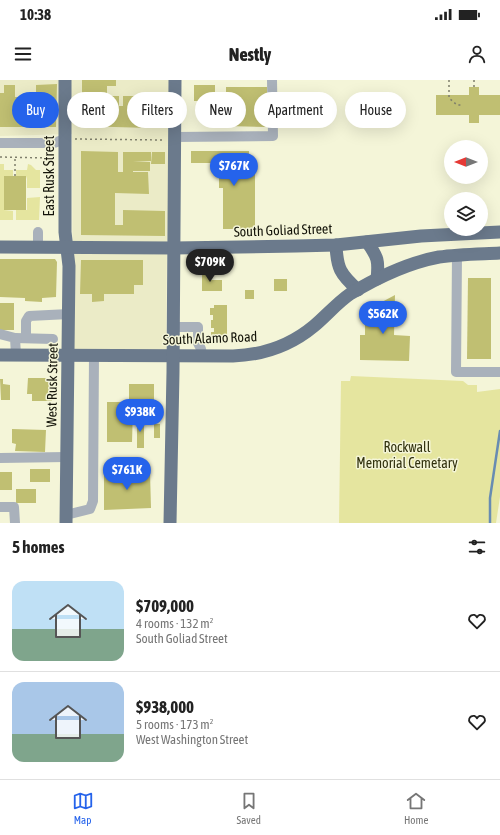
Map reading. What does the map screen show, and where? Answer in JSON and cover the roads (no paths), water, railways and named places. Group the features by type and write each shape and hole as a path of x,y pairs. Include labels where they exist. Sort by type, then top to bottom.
{"main road":[{"name":"East Rusk Street","path":"65,80 65,232 67,248"},
{"path":"170,523 175,80"},
{"name":"South Goliad Street","path":"0,247 265,247 336,244 421,236 500,232"},
{"path":"367,242 378,259 376,279 415,263 439,257 500,253"},
{"path":"336,244 338,263 341,272 345,279 358,290"},
{"name":"West Rusk Street","path":"66,519 70,266 67,248"},
{"name":"South Alamo Road","path":"0,355 202,356 254,354 278,348 304,333 340,302 376,279"}],"street":[{"path":"175,138 273,136 272,80"},
{"path":"0,143 54,143 65,139"},
{"path":"38,232 38,247"},
{"path":"456,255 456,372 500,372"},
{"path":"16,355 20,338 29,316 69,314"},
{"path":"173,327 198,327 198,343 202,349 202,356"},
{"path":"0,334 20,338 52,339"},
{"path":"66,519 90,509 93,501 94,356"},
{"path":"0,458 66,457"},
{"path":"0,507 14,507 15,523"}],"waterway":[{"path":"490,523 490,498 500,431"}],"park label":[{"name":"Rockwall Memorial Cemetary","path":"407,456"}]}
